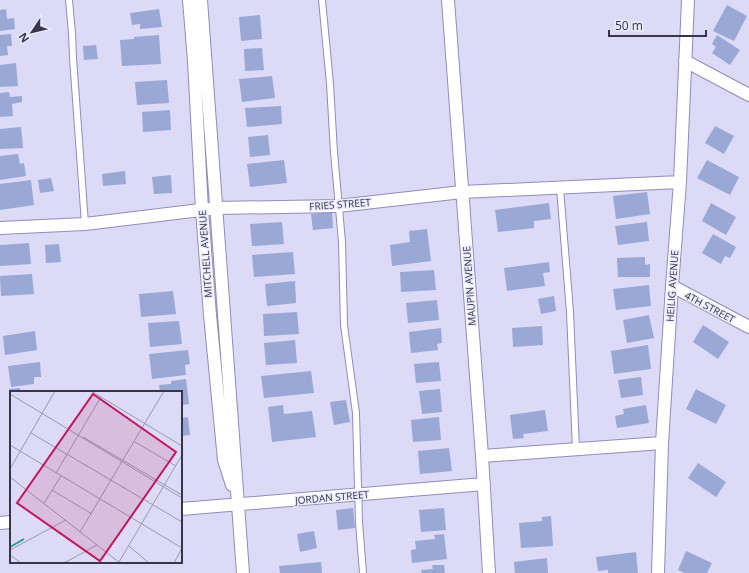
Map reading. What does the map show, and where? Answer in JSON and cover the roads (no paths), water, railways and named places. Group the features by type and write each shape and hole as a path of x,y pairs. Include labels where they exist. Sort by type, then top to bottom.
{"street":[{"name":"MITCHELL AVENUE","path":"189,0 194,61 202,210 210,315 224,460 238,505"},
{"name":"MITCHELL AVENUE","path":"201,0 243,573"},
{"name":"MAUPIN AVENUE","path":"448,0 482,456 489,573"},
{"name":"HEILIG AVENUE","path":"658,573 662,443 680,182 688,0"},
{"path":"685,61 749,95"},
{"name":"FRIES STREET","path":"0,228 85,224 217,208 338,206 462,192 680,182"},
{"name":"4TH STREET","path":"672,286 749,327"},
{"path":"482,456 662,443"},
{"name":"JORDAN STREET","path":"182,509 484,484"},
{"path":"0,523 10,522"}],"lane":[{"path":"69,0 85,224"},
{"path":"322,0 342,242 344,325 356,413 359,522 363,573"},
{"path":"560,188 570,312 576,450"}]}
